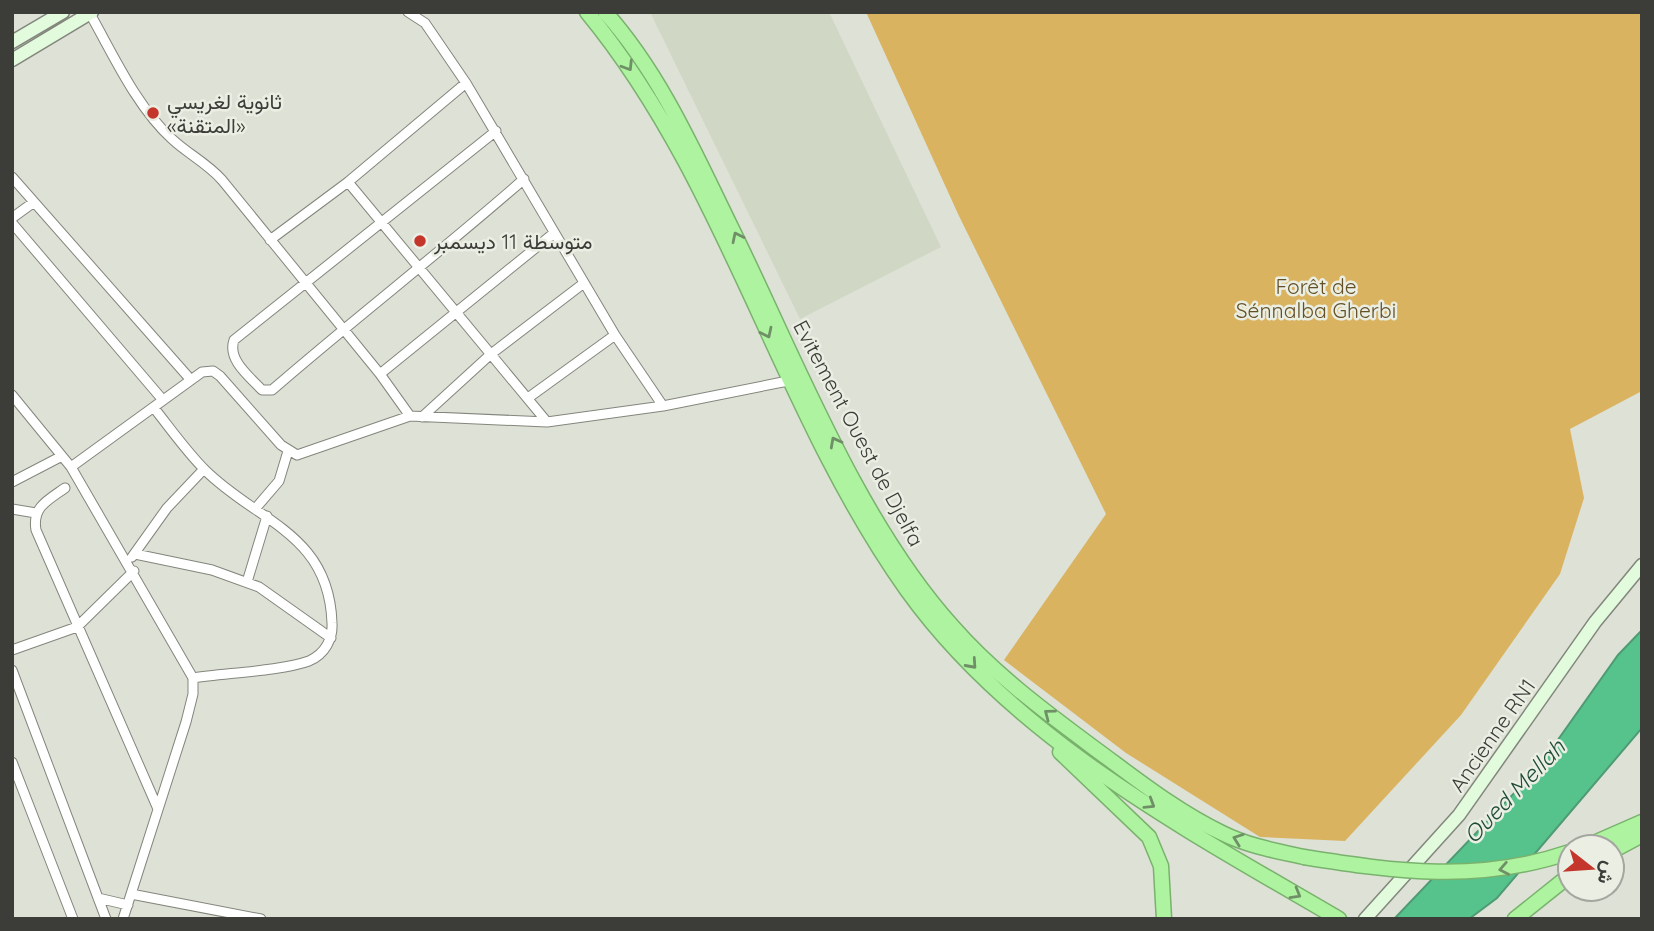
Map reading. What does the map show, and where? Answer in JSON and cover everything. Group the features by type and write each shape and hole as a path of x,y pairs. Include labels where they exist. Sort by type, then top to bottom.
{"highway":[{"name":"Evitement Ouest de Djelfa","path":"587,12 618,51 669,132 798,379 878,522 916,581 952,626 1028,699 1188,813 1223,834 1304,857 1421,873 1500,871 1556,856"},
{"name":"Evitement Ouest de Djelfa","path":"605,12 630,41 677,121 798,379"},
{"path":"798,379 813,429 908,591 989,683 1149,837 1161,866 1164,919"},
{"path":"989,683 1114,781 1339,919"},
{"path":"1617,833 1642,822"},
{"path":"1626,844 1642,835"},
{"path":"1515,919 1556,886"}],"main road":[{"path":"12,42 63,12 70,25"},
{"path":"12,60 90,13"},
{"name":"Ancienne RN1","path":"1365,919 1459,815 1588,633 1642,565"}],"street":[{"path":"408,12 425,23 466,83 615,335 663,406"},
{"path":"90,13 143,104 159,125 173,141 209,165 380,374 410,416"},
{"path":"270,240 348,182 466,83"},
{"path":"495,131 234,340 233,353 237,361 267,391 420,270 524,179"},
{"path":"12,177 191,380"},
{"path":"348,182 547,422"},
{"path":"34,202 12,221 162,400"},
{"path":"380,374 554,233"},
{"path":"422,417 491,354 584,283"},
{"path":"527,398 615,335"},
{"path":"71,467 202,372 213,371 220,376 289,451 304,455 410,416 547,422 663,406 798,379"},
{"path":"12,395 71,467 193,678 193,694 186,722 123,919"},
{"path":"154,408 204,469 292,535 321,571 332,617 328,645 309,661 193,678"},
{"path":"255,509 279,481 289,451"},
{"path":"12,482 62,456"},
{"path":"12,650 77,627 131,567 135,554 167,508 204,469"},
{"path":"65,488 40,505 36,513 36,530 159,809"},
{"path":"12,509 36,513"},
{"path":"247,582 267,516"},
{"path":"135,554 212,570 259,587 331,638"},
{"path":"12,670 106,919"},
{"path":"12,762 73,919"},
{"path":"131,894 261,919"},
{"path":"98,898 128,905"}],"shaded area":[{"path":"650,12 829,12 941,247 800,319"},
{"name":"Oued Mellah","path":"1642,630 1642,728 1497,898 1469,919 1394,919 1538,768 1618,655"}],"green space":[{"name":"Forêt de Sénnalba Gherbi","path":"866,12 1642,12 1640,392 1570,429 1584,498 1560,574 1461,715 1345,841 1260,837 1126,753 1004,660 1106,514 959,216"}],"place":[{"name":"ثانوية لغريسي «المتقنة»","path":"153,113"},
{"name":"متوسطة 11 ديسمبر","path":"420,241"}]}
